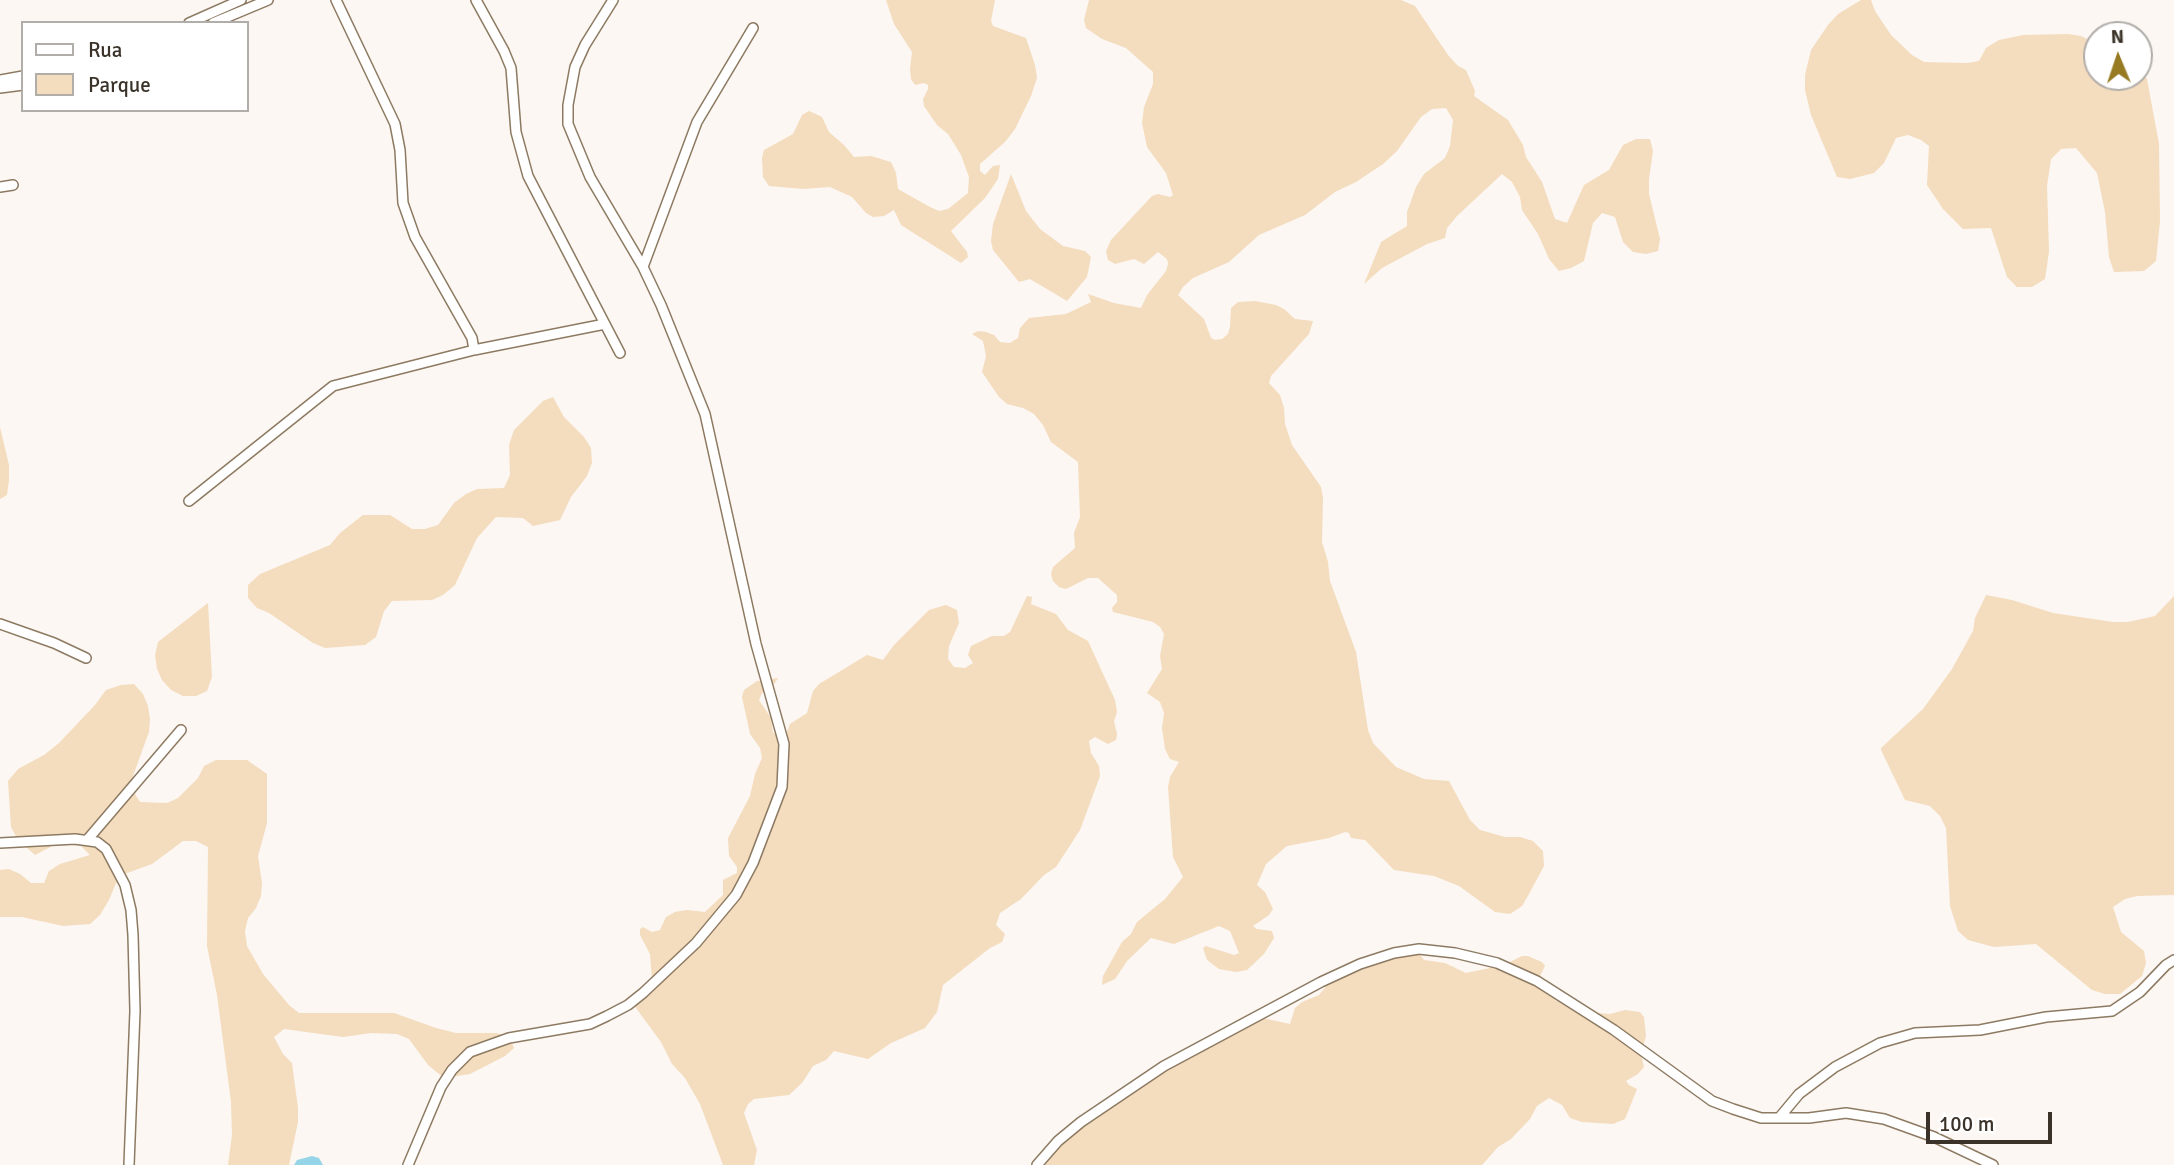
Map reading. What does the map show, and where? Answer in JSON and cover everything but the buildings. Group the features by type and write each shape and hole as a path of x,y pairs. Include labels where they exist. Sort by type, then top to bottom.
{"street":[{"path":"194,21 241,0"},
{"path":"218,21 268,0"},
{"path":"337,0 395,124 400,150 403,203 415,237 472,338 474,350"},
{"path":"477,0 511,68 516,132 528,176 620,353"},
{"path":"408,1165 441,1087 452,1070 470,1052 509,1038 590,1024 607,1016 643,993 696,943 736,895 752,863 782,787 784,744 756,644 705,414 643,267 590,177 568,124 569,96 575,67 585,45 613,0"},
{"path":"643,267 697,122 753,27"},
{"path":"0,80 21,76"},
{"path":"0,88 21,85"},
{"path":"0,187 13,185"},
{"path":"189,501 333,386 474,350 605,324"},
{"path":"0,624 54,643 86,658"},
{"path":"88,839 181,730"},
{"path":"0,843 88,839 106,849 120,872 131,910 135,1035 129,1165"},
{"path":"1037,1165 1058,1141 1081,1122 1164,1066 1360,964 1394,953 1419,949 1455,953 1497,963 1537,981 1614,1030 1712,1101 1761,1118 1809,1118 1846,1113 1884,1119 1934,1137 1993,1165"},
{"path":"1779,1118 1799,1094 1835,1067 1881,1043 1914,1033 1980,1030 2046,1017 2112,1011 2140,992 2174,960"}],"green space":[{"path":"886,0 995,0 991,21 993,26 1026,38 1035,65 1037,78 1015,129 1005,142 980,164 980,171 985,175 993,166 1000,165 998,179 985,198 951,231 967,252 968,257 961,263 901,225 894,210 884,216 873,217 852,197 830,187 803,189 769,186 763,177 764,150 793,134 802,115 809,111 822,117 829,132 854,157 871,156 891,162 898,189 930,207 939,211 948,209 968,193 969,177 961,155 948,134 937,125 924,106 923,99 928,85 915,85 911,79 912,52 894,24"},
{"path":"1089,0 1401,0 1415,6 1448,55 1466,70 1475,91 1474,96 1508,120 1542,182 1555,219 1567,223 1584,185 1609,170 1623,145 1636,139 1650,139 1653,151 1649,194 1660,239 1658,251 1646,254 1633,252 1623,242 1615,217 1602,213 1593,223 1584,261 1559,271 1549,259 1538,234 1522,210 1520,197 1512,182 1502,174 1457,216 1447,228 1445,238 1427,244 1382,268 1364,284 1381,242 1407,226 1407,212 1416,187 1424,174 1445,158 1450,146 1453,120 1446,108 1432,109 1421,117 1397,151 1383,164 1335,192 1305,215 1259,235 1229,262 1193,278 1178,295 1204,319 1211,338 1215,340 1228,334 1231,308 1238,302 1255,301 1276,305 1295,319 1313,321 1309,334 1271,376 1269,383 1280,395 1292,445 1321,487 1322,542 1330,581 1356,652 1368,730 1373,743 1396,767 1424,779 1449,781 1470,820 1480,830 1533,841 1543,851 1544,866 1522,906 1510,914 1495,912 1459,886 1434,876 1394,870 1365,840 1351,838 1349,833 1345,832 1287,846 1266,864 1257,885 1265,892 1273,909 1253,926 1272,931 1274,938 1264,954 1247,970 1236,972 1219,969 1207,960 1203,948 1206,946 1234,955 1239,953 1230,931 1219,926 1174,944 1151,938 1127,961 1115,979 1102,985 1103,976 1137,922 1165,899 1183,877 1173,857 1168,787 1170,777 1179,762 1170,759 1165,749 1162,728 1164,713 1160,702 1147,693 1162,669 1160,656 1164,634 1153,622 1113,612 1117,595 1098,578 1088,578 1066,589 1053,581 1053,567 1075,548 1074,533 1080,517 1078,462 1051,442 1034,414 1007,404 999,397 982,372 986,356 983,341 972,334 978,331 986,332 994,335 1000,342 1010,343 1018,338 1020,328 1029,318 1066,314 1091,302 1088,294 1141,308 1147,295 1166,271 1167,259 1158,252 1144,264 1134,259 1115,264 1108,260 1106,251 1111,240 1152,196 1173,195 1166,173 1147,147 1142,123 1144,107 1153,84 1153,72 1126,48 1102,39 1086,28 1084,20"},
{"path":"1861,0 1871,0 1891,35 1912,55 1924,62 1979,61 1986,48 1999,40 2023,35 2068,34 2083,37 2083,91 2149,91 2159,144 2160,221 2156,261 2144,271 2114,272 2109,257 2105,212 2097,173 2076,148 2061,149 2051,159 2047,186 2047,266 2045,279 2032,287 2017,287 2007,277 1991,228 1963,229 1943,209 1927,185 1929,146 1921,140 1908,135 1896,138 1884,163 1874,173 1850,179 1837,177 1811,115 1805,90 1805,75 1811,50 1838,14"},
{"path":"1011,174 1026,211 1040,229 1063,246 1085,251 1091,257 1087,277 1067,301 1030,279 1019,282 993,250 993,224"},
{"path":"553,397 564,417 591,448 592,463 560,520 533,526 523,518 496,517 477,538 455,585 432,600 392,601 384,611 376,637 365,645 325,648 257,608 248,598 248,585 260,574 330,545 340,533 363,515 390,515 412,529 425,529 438,525 454,503 466,494 477,489 504,488 510,475 509,445 514,430 543,401"},
{"path":"0,427 9,465 9,480 7,495 0,499"},
{"path":"1986,595 2053,613 2113,622 2128,622 2155,616 2174,596 2174,895 2137,896 2125,899 2113,907 2121,932 2144,951 2146,963 2142,976 2120,994 2105,994 2092,990 2036,944 1994,947 1968,940 1958,931 1950,906 1946,828 1940,816 1930,806 1905,800 1881,750 1923,709 1952,669 1973,631 1975,618"},
{"path":"1027,596 1032,597 1031,604 1056,614 1068,630 1088,641 1115,700 1116,740 1108,744 1095,737 1089,741 1100,776 1080,830 1056,867 1044,875 1021,899 1000,913 996,925 1005,934 1002,942 990,948 943,985 937,1012 925,1028 891,1043 868,1059 834,1051 826,1060 813,1066 802,1083 789,1095 754,1099 744,1113 757,1150 754,1165 723,1165 700,1104 633,1001 652,980 650,954 640,935 640,929 643,927 652,932 660,930 666,917 675,912 705,912 723,895 723,880 737,873 737,867 729,856 728,838 750,796 762,758 760,748 750,734 742,697 744,690 757,681 778,678 762,693 759,700 771,718 773,733 785,737 790,724 807,713 813,691 819,684 867,655 883,660 929,610 946,605 957,610 959,623 949,646 948,659 954,667 965,668 973,663 968,655 971,646 992,636 1004,636 1010,632"},
{"path":"208,603 212,677 207,691 196,696 183,696 171,690 162,680 155,655 158,642"},
{"path":"134,684 143,694 150,719 149,732 133,776 132,789 140,802 167,803 178,798 198,778 204,766 216,760 247,760 267,774 267,823 258,856 261,896 248,918 245,931 247,946 263,974 289,1005 299,1013 394,1013 456,1033 496,1033 509,1036 514,1048 505,1056 470,1074 444,1078 428,1065 409,1039 397,1034 371,1033 343,1037 284,1029 274,1037 283,1054 292,1063 298,1108 298,1122 289,1165 228,1165 232,1135 231,1102 217,995 207,946 208,847 196,841 183,841 152,864 119,876 100,915 90,924 63,926 22,917 0,917 0,870 9,869 31,883 44,883 49,871 60,864 90,855 81,846 58,843 35,855 18,840 11,827 8,781 18,769 44,755 59,743 106,690"},
{"path":"1416,949 1424,960 1445,963 1466,973 1504,965 1522,956 1528,956 1545,966 1539,978 1551,990 1556,1001 1568,994 1577,1004 1597,1013 1610,1014 1625,1010 1640,1012 1644,1017 1646,1036 1641,1054 1644,1067 1626,1081 1637,1089 1625,1119 1613,1124 1582,1122 1570,1118 1562,1105 1549,1098 1537,1106 1530,1119 1482,1165 1033,1165 1038,1155 1096,1119 1143,1074 1258,1017 1290,1024 1295,1008 1319,995 1330,982 1371,962 1391,960"}],"water":[{"path":"312,1156 319,1158 323,1165 294,1165 297,1160"}]}
